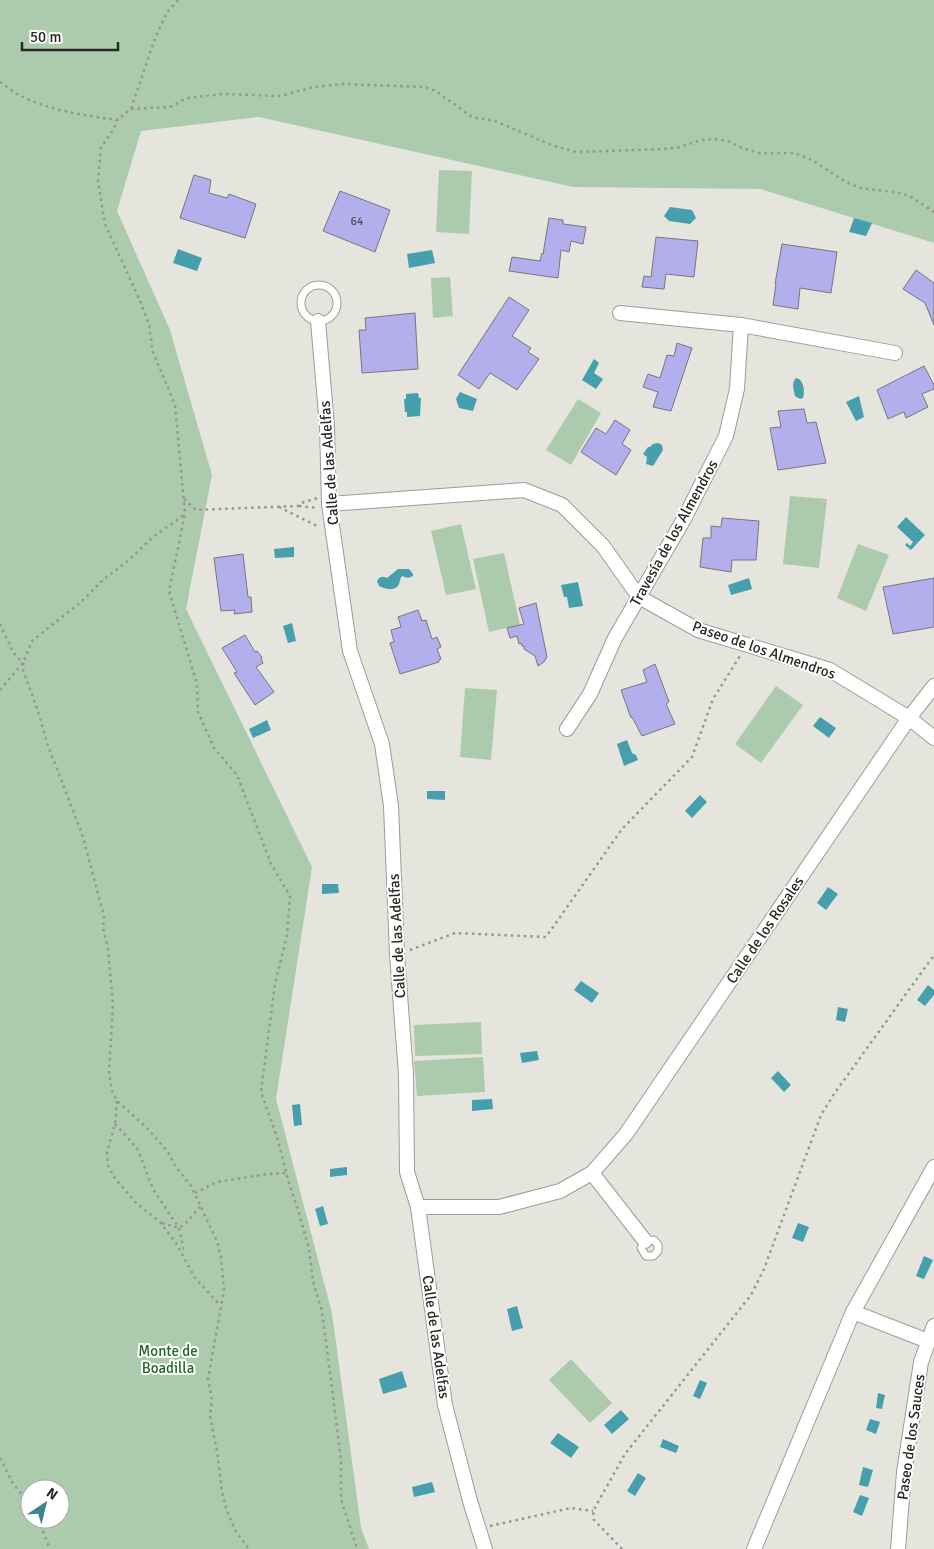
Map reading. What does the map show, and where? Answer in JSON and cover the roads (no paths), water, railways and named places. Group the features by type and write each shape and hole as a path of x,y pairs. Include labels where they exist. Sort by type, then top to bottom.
{"street":[{"path":"620,313 741,325 896,353"},
{"name":"Calle de las Adelfas","path":"318,321 327,426 329,502 350,651 382,744 391,806 397,954 406,1075 407,1172 418,1207 445,1405 485,1549"},
{"name":"Travesía de los Almendros","path":"567,729 590,694 615,638 684,519 726,436 737,389 741,325"},
{"name":"Paseo de los Almendros","path":"329,502 524,490 562,506 603,546 639,597 698,630 830,670 910,718 934,738"},
{"name":"Calle de los Rosales","path":"418,1207 499,1207 560,1191 592,1173 626,1134 910,718 934,686"},
{"path":"754,1549 853,1312 934,1167"},
{"path":"592,1173 645,1240"},
{"path":"853,1312 928,1341"},
{"name":"Paseo de los Sauces","path":"898,1549 904,1472 928,1365 928,1341 934,1326"}],"lane":[{"path":"320,286 332,290 337,304 335,312 330,317 318,321 311,319 304,313 302,299 306,291 311,287 320,286"}],"water":[{"path":"670,207 692,210 696,218 690,224 669,221 664,216"},
{"path":"854,218 872,223 866,236 849,232"},
{"path":"178,249 202,258 197,271 173,263"},
{"path":"432,250 435,263 409,268 407,254"},
{"path":"594,359 599,363 594,373 603,379 596,389 582,380"},
{"path":"796,378 801,381 804,388 803,398 800,399 795,396 794,382"},
{"path":"460,392 477,399 473,411 459,408 456,399"},
{"path":"418,393 419,398 421,398 420,416 407,417 404,399 406,399 406,394"},
{"path":"859,396 864,417 856,421 846,402"},
{"path":"658,443 662,445 663,450 653,466 646,464 647,457 643,454 648,447"},
{"path":"906,517 925,535 911,550 905,545 907,543 910,546 913,542 897,527"},
{"path":"294,547 294,557 275,558 274,549"},
{"path":"398,569 409,569 413,576 408,578 402,576 397,587 392,589 379,586 377,581 379,578 387,578"},
{"path":"749,578 752,589 731,595 728,585"},
{"path":"578,582 583,606 569,608 567,597 564,597 561,585"},
{"path":"292,623 296,641 288,643 283,626"},
{"path":"820,717 836,728 829,738 813,726"},
{"path":"267,720 271,730 253,738 249,729"},
{"path":"627,740 632,753 636,755 638,760 624,766 617,744"},
{"path":"427,791 445,791 445,800 427,799"},
{"path":"700,795 707,802 692,818 685,811"},
{"path":"322,884 338,884 339,893 322,894"},
{"path":"828,887 838,894 826,910 817,903"},
{"path":"581,981 599,993 592,1003 574,990"},
{"path":"928,985 934,990 934,995 925,1006 917,1000"},
{"path":"838,1007 848,1009 845,1022 836,1020"},
{"path":"537,1051 539,1060 522,1063 520,1053"},
{"path":"778,1071 791,1085 784,1092 771,1078"},
{"path":"492,1099 493,1109 472,1111 472,1100"},
{"path":"300,1104 302,1125 294,1126 292,1105"},
{"path":"347,1167 347,1175 330,1177 330,1169"},
{"path":"323,1206 328,1224 320,1226 315,1209"},
{"path":"798,1223 809,1227 803,1242 792,1238"},
{"path":"924,1256 933,1260 924,1279 916,1276"},
{"path":"517,1306 523,1328 512,1331 507,1309"},
{"path":"402,1371 407,1387 383,1394 379,1379"},
{"path":"700,1380 707,1383 700,1399 693,1396"},
{"path":"878,1393 885,1395 882,1409 876,1408"},
{"path":"621,1410 629,1419 612,1434 604,1425"},
{"path":"870,1419 880,1422 876,1434 866,1430"},
{"path":"558,1433 579,1447 571,1458 550,1443"},
{"path":"663,1439 679,1446 676,1453 660,1447"},
{"path":"863,1467 873,1470 868,1487 859,1485"},
{"path":"638,1473 646,1478 635,1496 627,1491"},
{"path":"432,1482 435,1492 414,1497 412,1487"},
{"path":"860,1495 869,1498 862,1516 853,1512"}],"park label":[{"name":"Monte de Boadilla","path":"168,1360"}]}
